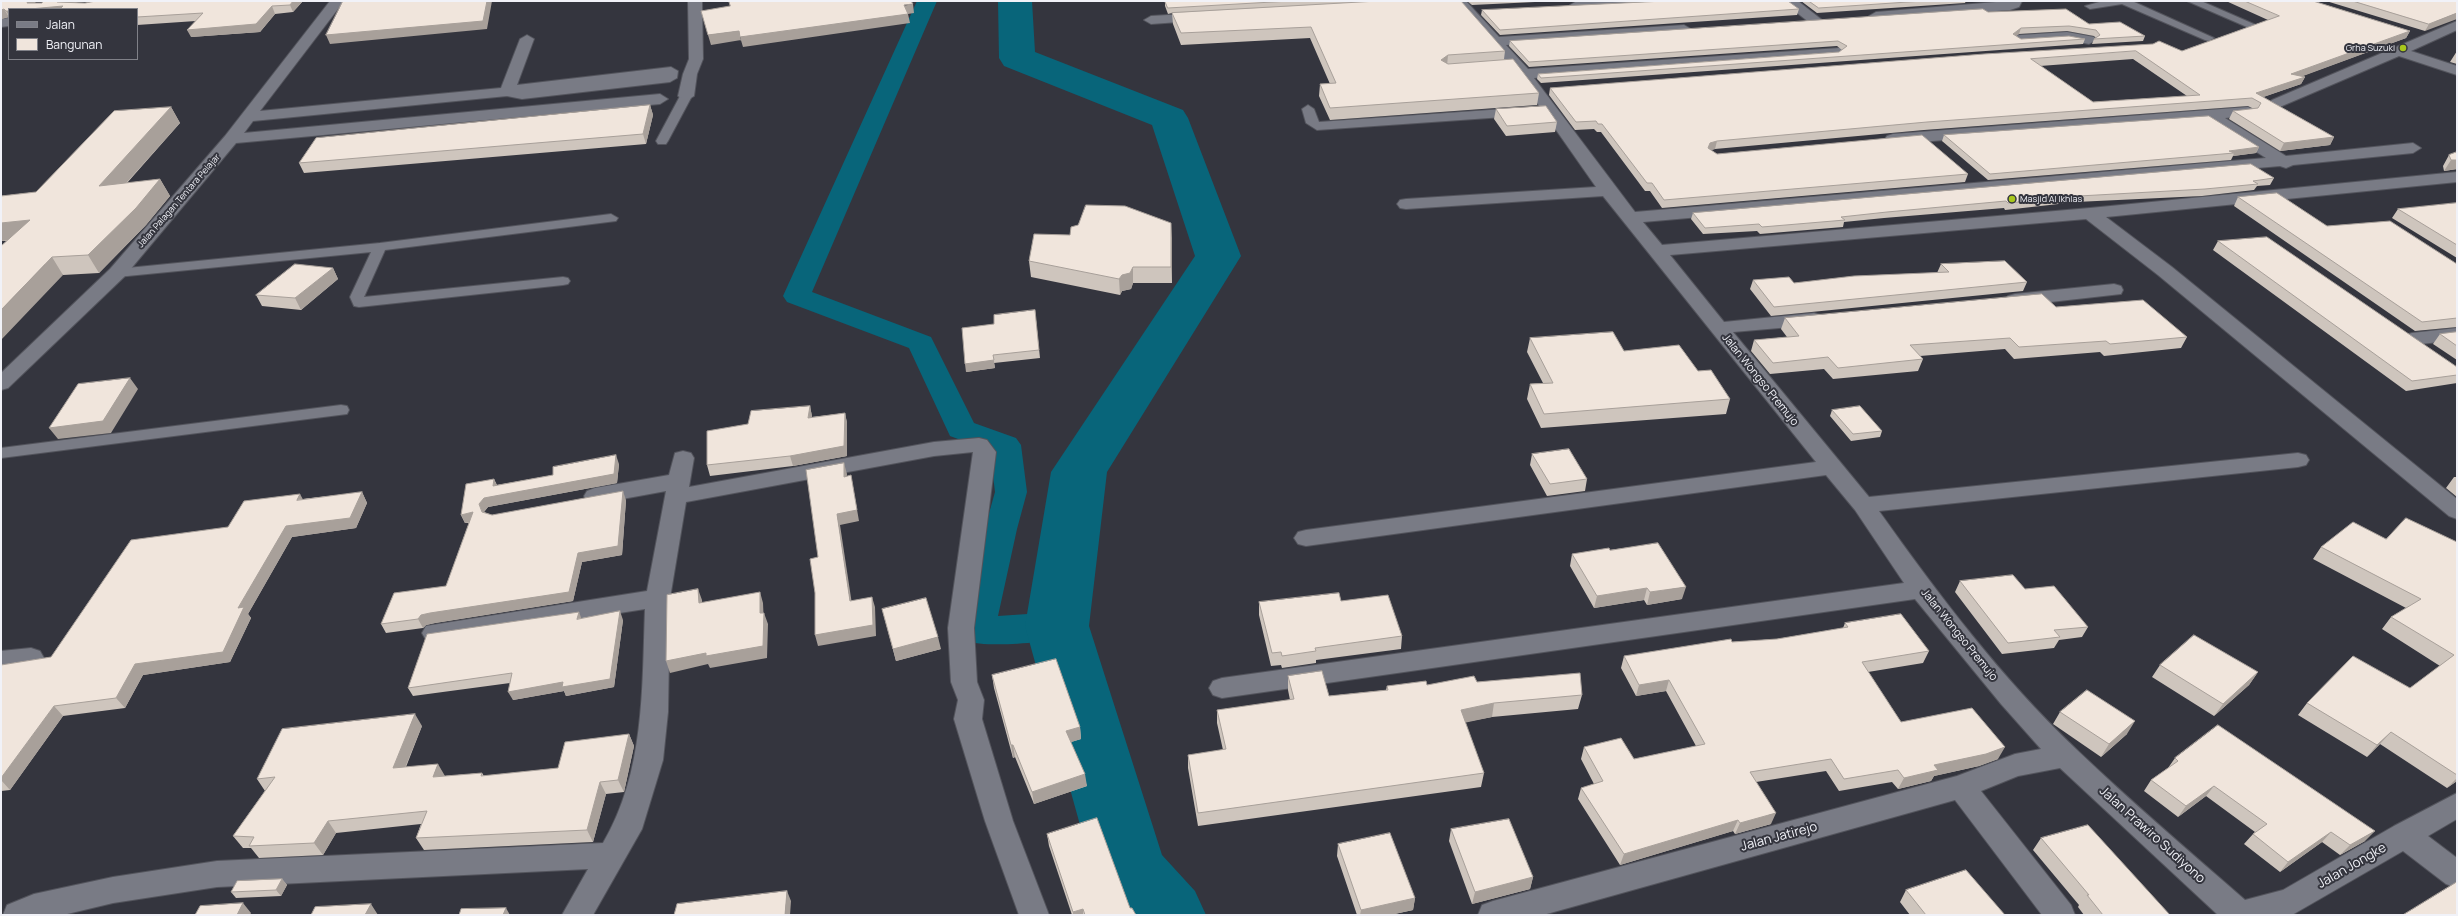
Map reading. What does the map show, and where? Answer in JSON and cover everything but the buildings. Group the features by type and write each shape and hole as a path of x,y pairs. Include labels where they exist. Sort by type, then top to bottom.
{"street":[{"name":"Jalan Palagan Tentara Pelajar","path":"1,384 117,273 249,117 337,1"},
{"path":"686,96 690,74 696,59 695,1"},
{"path":"1565,6 1664,1"},
{"path":"1790,1 1815,20"},
{"path":"1862,17 2010,6 2014,4 2014,1"},
{"path":"1457,4 1488,10"},
{"name":"Jalan Wongso Premujo","path":"1457,4 1493,42 1514,69 1543,90 1538,110 1658,251 1718,328 1863,505 1921,589 2010,697 2065,756"},
{"path":"1151,20 1213,16"},
{"path":"1792,22 1831,19"},
{"path":"2276,102 2334,80 2457,25"},
{"path":"1493,42 1698,28"},
{"path":"2405,31 2428,38"},
{"path":"1980,42 2067,36 2094,45 2068,51"},
{"path":"507,92 528,40"},
{"path":"1514,69 1886,49"},
{"path":"2398,51 2457,71"},
{"path":"249,117 507,92 526,87 671,71 670,78 522,94 507,92"},
{"path":"231,139 660,99"},
{"path":"1877,140 2211,116 2248,112"},
{"path":"2211,116 2302,173"},
{"path":"1924,136 1942,151"},
{"path":"1630,218 2283,161 2413,148"},
{"path":"1966,172 1983,187"},
{"path":"1658,251 2090,213 2457,177"},
{"path":"1406,204 1608,191"},
{"path":"2090,213 2165,272 2457,511"},
{"path":"1995,302 2114,290"},
{"path":"1718,328 1829,317"},
{"path":"2438,357 2405,335 2457,334"},
{"path":"572,500 679,479 969,444 979,445 985,452 960,628 964,682 971,700 968,719 996,814 1034,915"},
{"path":"1863,505 2298,460"},
{"path":"1306,538 1831,467"},
{"path":"577,915 627,829 649,760 655,712 658,598 679,479"},
{"path":"1222,688 1921,589"},
{"path":"435,633 658,598"},
{"path":"1,661 31,658"},
{"name":"Jalan Jatirejo","path":"1493,915 1961,787 2015,765 2065,756"},
{"name":"Jalan Prawiro Sudiyono","path":"2065,756 2241,915"},
{"path":"1961,787 2060,915"},
{"name":"Jalan Jongke","path":"2241,915 2290,902 2457,805"},
{"path":"2404,835 2457,875"},
{"path":"18,915 34,908 113,890 218,874 612,856"}],"lane":[{"path":"2090,6 2124,1 2209,38"},
{"path":"2192,1 2251,25"},
{"path":"662,142 686,96"},
{"path":"1308,109 1312,124 1317,126 1538,110"},
{"path":"117,273 380,247 611,218"},
{"path":"380,247 357,297 359,303 563,281"},
{"path":"1,453 341,410"}],"waterway":[{"path":"927,1 797,296 921,343 961,429 1005,445 1011,492 1000,529 982,602 978,631 1057,626"},
{"path":"1015,1 1017,58 1169,118 1218,256 1079,472 1057,626 1130,872 1168,915"}],"place":[{"name":"Grha Suzuki","path":"2403,48"},
{"name":"Masjid Al Ikhlas","path":"2012,199"}]}
